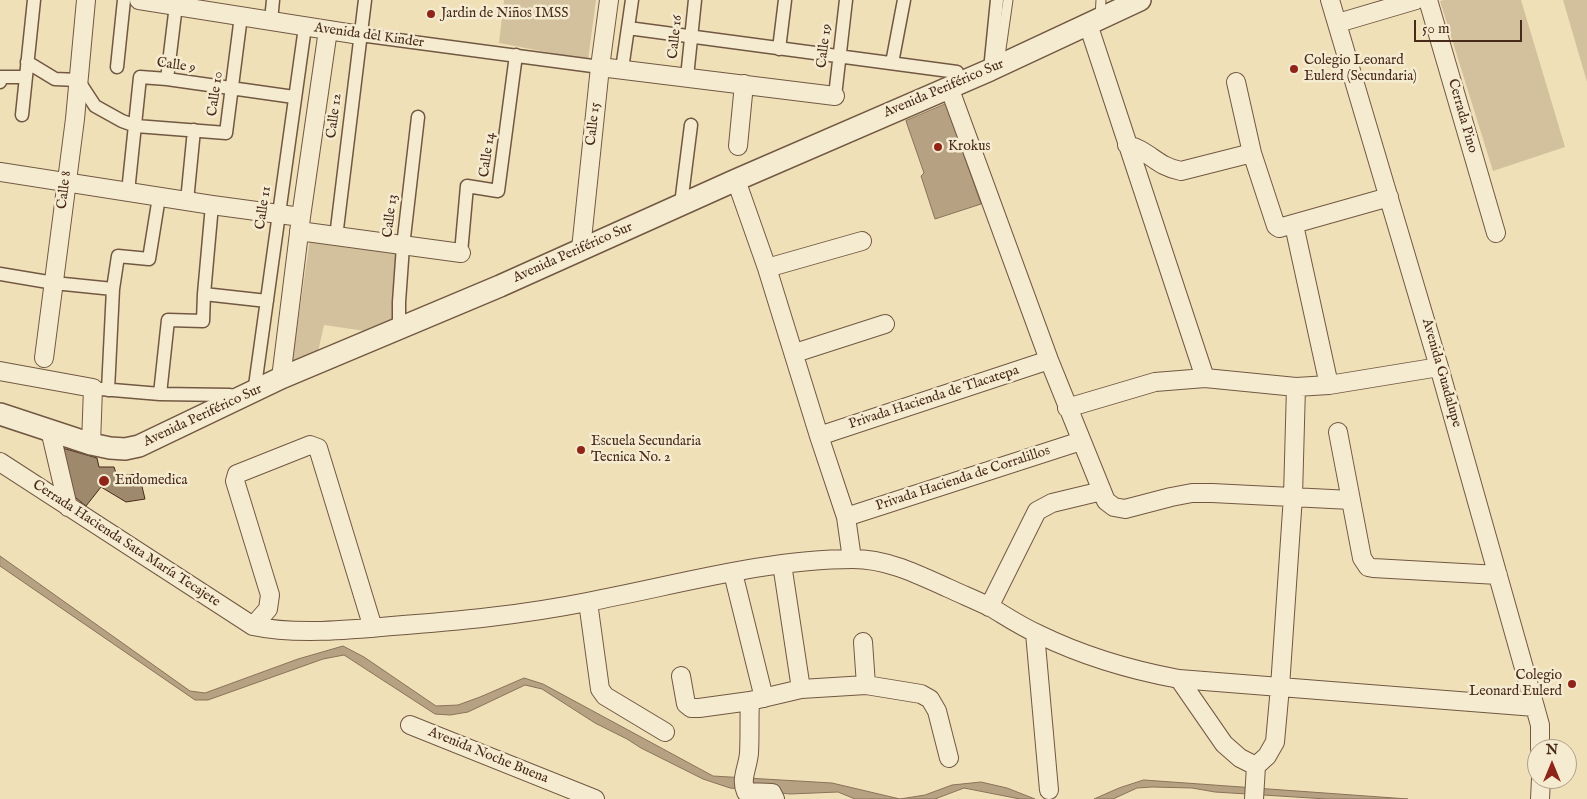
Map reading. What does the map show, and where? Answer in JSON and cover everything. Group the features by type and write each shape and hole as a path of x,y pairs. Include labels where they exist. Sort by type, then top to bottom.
{"street":[{"path":"22,114 34,0"},
{"name":"Calle 8","path":"42,379 75,118 86,0"},
{"path":"117,67 124,0"},
{"path":"271,21 273,0"},
{"name":"Calle 12","path":"336,236 365,0"},
{"name":"Calle 15","path":"581,249 609,0"},
{"path":"622,70 632,0"},
{"name":"Calle 16","path":"687,77 696,0"},
{"path":"779,49 786,0"},
{"name":"Calle 19","path":"835,96 846,0"},
{"path":"892,63 904,0"},
{"path":"994,68 997,0"},
{"name":"Avenida Periférico Sur","path":"0,414 91,444 125,449 139,446 245,397 281,378 500,286 736,180 953,79 994,68 1096,14 1140,0"},
{"name":"Avenida Guadalupe","path":"1330,0 1439,367 1540,725 1540,739"},
{"path":"1338,23 1416,0"},
{"name":"Cerrada Pino","path":"1428,0 1496,233"},
{"name":"Avenida del Kinder","path":"149,1 176,5 208,5 241,16 305,27 600,67"},
{"path":"168,79 176,5"},
{"path":"1096,14 1127,145 1205,378"},
{"name":"Calle 10","path":"187,201 194,130 226,133 241,16"},
{"name":"Calle 11","path":"245,397 267,300 305,27"},
{"path":"628,28 892,63 953,79 1067,408 1106,501 1114,508 1125,509 1171,496 1212,492 1351,500"},
{"path":"281,378 300,224 328,30"},
{"name":"Calle 14","path":"461,253 467,186 498,191 516,56"},
{"path":"28,62 55,79 78,80 95,106 122,121 136,126 194,130"},
{"path":"600,67 835,96"},
{"path":"0,82 1,77 26,77"},
{"name":"Calle 9","path":"128,192 140,77 168,79 294,98"},
{"path":"1236,82 1252,153 1276,226 1279,228 1294,225 1389,196"},
{"path":"738,146 744,84"},
{"name":"Calle 13","path":"400,319 398,302 418,117"},
{"path":"682,196 691,125"},
{"path":"1127,145 1145,152 1170,170 1181,171 1252,153"},
{"path":"0,172 278,214 300,224 336,236 461,253"},
{"path":"736,180 795,353 819,436 846,517 852,559"},
{"path":"91,444 101,389 118,256 149,259 159,197"},
{"path":"160,394 168,320 203,321 212,205"},
{"path":"1294,225 1329,385"},
{"path":"767,268 862,241"},
{"path":"0,274 113,289"},
{"path":"204,294 267,300"},
{"path":"795,353 886,324"},
{"name":"Privada Hacienda de Tlacatepa","path":"819,436 1049,360"},
{"path":"1067,408 1155,382 1205,378 1296,387 1329,385 1439,367"},
{"path":"0,371 101,389 160,394 245,397"},
{"path":"1254,798 1255,773 1275,742 1293,496 1296,387"},
{"path":"50,430 68,506"},
{"path":"1338,432 1362,558 1368,567 1498,576"},
{"name":"Privada Hacienda de Corralillos","path":"846,517 1081,441"},
{"path":"373,628 318,448 310,445 238,474 235,481 270,595 268,609 253,626 272,630 373,628 483,619 588,602 695,579 782,564 852,559 875,561 904,568 989,606 1035,633 1063,646 1112,664 1179,679 1535,707"},
{"name":"Cerrada Hacienda Sata María Tecajete","path":"0,462 253,626"},
{"path":"989,606 1037,510 1052,503 1102,491"},
{"path":"782,564 801,690"},
{"path":"733,573 757,700 749,756 744,768 744,782 746,792 772,793 775,799"},
{"path":"588,602 600,689 605,696 665,732"},
{"path":"1035,633 1049,790"},
{"path":"862,642 866,685"},
{"path":"681,676 686,704 691,708 757,700 801,690 866,685 921,694 930,699 938,711 949,758"},
{"path":"1179,679 1224,744 1255,773"},
{"name":"Avenida Noche Buena","path":"410,725 595,799"}],"lane":[{"path":"994,68 1008,0"}],"shaded area":[{"path":"504,0 596,0 588,60 499,43"},
{"path":"1521,0 1565,147 1493,171 1440,1"},
{"path":"1563,0 1587,0 1587,82"},
{"name":"Krokus","path":"946,104 981,204 935,219 921,176 924,173 906,121"},
{"path":"310,239 398,251 396,317 365,331 324,325 318,352 292,362"},
{"path":"0,556 190,691 205,693 298,659 343,646 364,657 436,706 458,705 524,678 543,684 713,776 832,783 900,799 855,799 838,792 790,794 730,788 703,779 641,748 595,723 542,689 525,685 468,712 450,715 435,714 344,655 323,659 208,700 195,700 0,566"},
{"path":"1144,780 1408,799 1327,799 1215,792 1192,788 1152,787 1137,788 1113,799 1094,799"},
{"path":"981,782 1007,788 1035,799 1020,799 964,788 935,799 900,799 925,795 952,785"}],"building":[{"name":"Endomedica","path":"59,447 97,458 99,467 114,467 117,476 139,474 145,499 126,502 101,487 86,506 71,494"}],"place":[{"name":"Jardin de Niños IMSS","path":"431,14"},
{"name":"Colegio Leonard Eulerd (Secundaria)","path":"1294,69"},
{"name":"Krokus","path":"938,147"},
{"name":"Escuela Secundaria Tecnica No. 2","path":"581,450"},
{"name":"Endomedica","path":"104,481"},
{"name":"Colegio Leonard Eulerd","path":"1572,684"}]}
